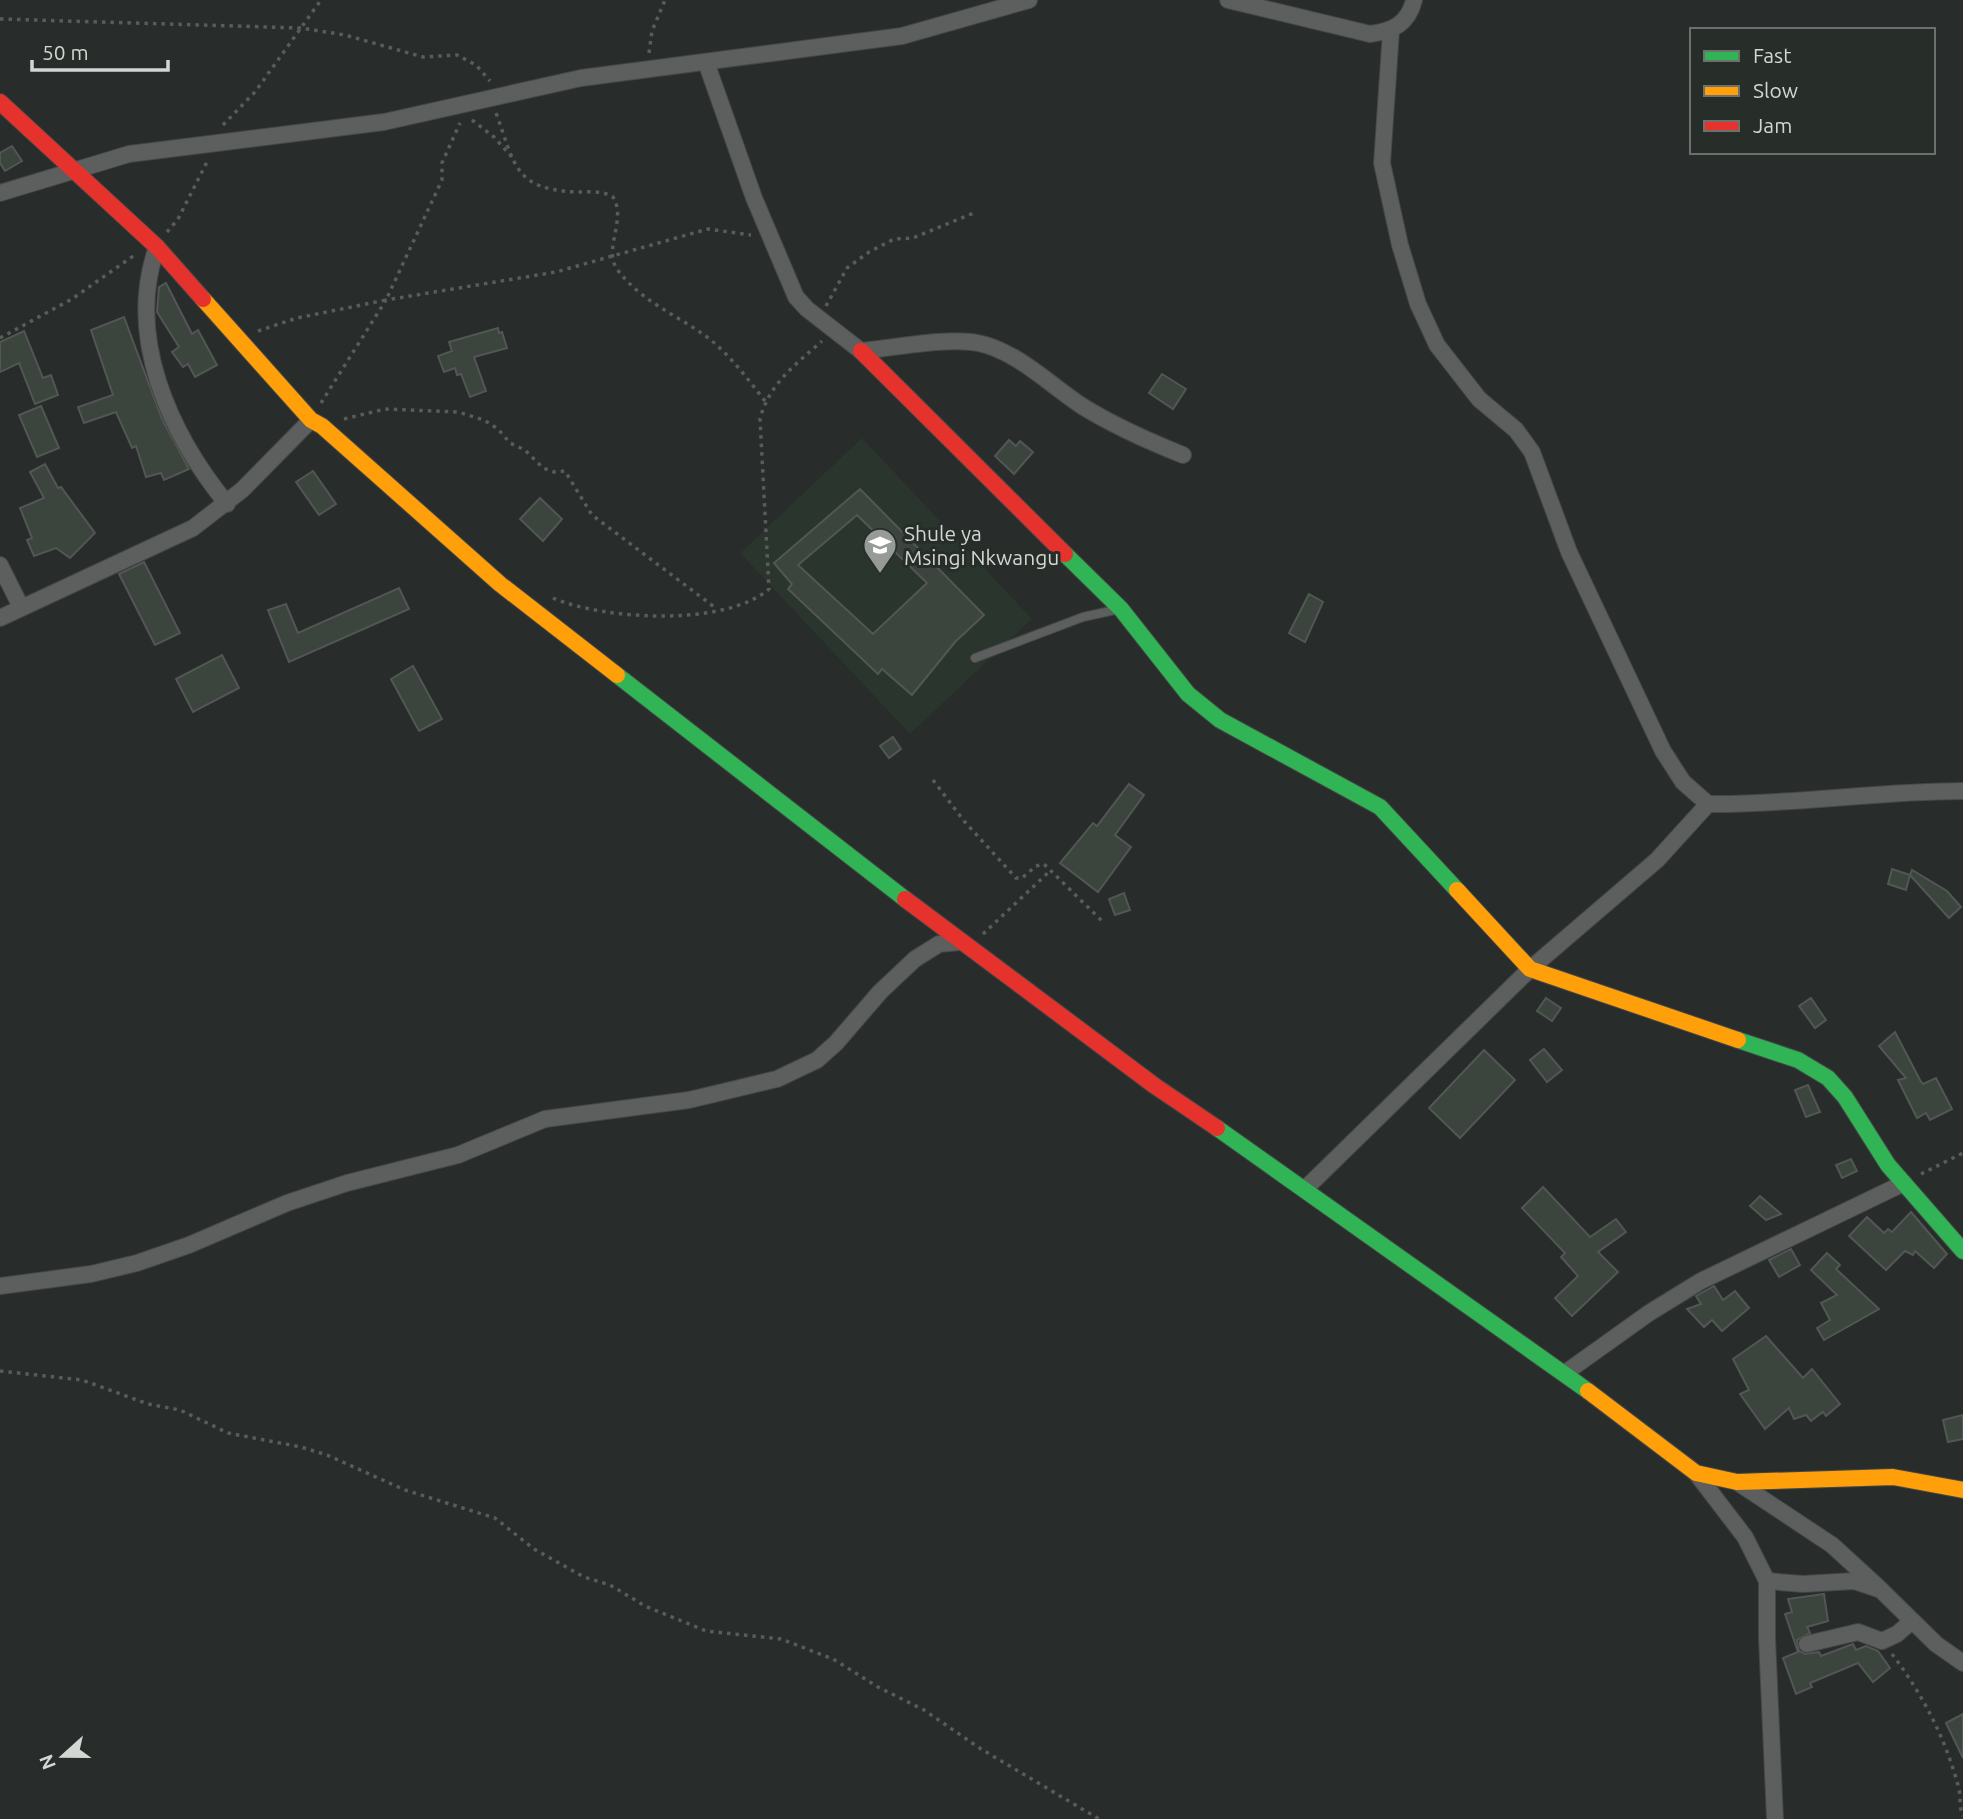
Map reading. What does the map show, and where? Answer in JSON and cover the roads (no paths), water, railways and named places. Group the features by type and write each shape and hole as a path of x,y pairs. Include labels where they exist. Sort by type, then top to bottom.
{"street":[{"path":"0,193 129,154 384,122 581,78 902,36 1029,0"},
{"path":"1228,0 1370,34 1391,31 1402,23 1414,0"},
{"path":"1391,31 1382,163 1400,245 1418,304 1437,345 1479,399 1516,430 1532,452 1569,552 1646,716 1683,782 1709,804 1845,800 1911,791 1963,791"},
{"path":"706,62 770,237 796,297 861,351 1121,609 1188,694 1220,720 1339,782 1380,807 1530,969 1798,1060 1828,1078 1845,1097 1888,1165 1963,1251"},
{"path":"0,102 154,244 317,423 500,584 965,945 1155,1086 1306,1188 1565,1373 1696,1473 1745,1537 1767,1581 1767,1650 1775,1819"},
{"path":"154,244 145,298 145,333 150,353 186,447 199,471 227,504"},
{"path":"861,351 960,340 981,343 1022,364 1082,406 1121,428 1183,455"},
{"path":"0,618 165,544 227,504 317,423"},
{"path":"0,565 21,607"},
{"path":"1306,1188 1530,969 1657,860 1709,804"},
{"path":"0,1286 90,1274 137,1263 189,1245 287,1203 347,1183 458,1155 545,1119 689,1100 777,1079 817,1060 836,1043 880,992 915,959 939,944 965,945"},
{"path":"1565,1373 1649,1313 1701,1281 1904,1183"},
{"path":"1696,1473 1737,1482 1856,1476 1913,1480 1963,1490"},
{"path":"1737,1482 1832,1545 1936,1644 1963,1663"},
{"path":"1767,1581 1803,1584 1854,1581 1881,1590"},
{"path":"1807,1644 1858,1632 1882,1641 1897,1634 1912,1621"}],"lane":[{"path":"975,658 1083,617 1121,609"}],"place":[{"name":"Shule ya Msingi Nkwangu","path":"880,575"}]}
